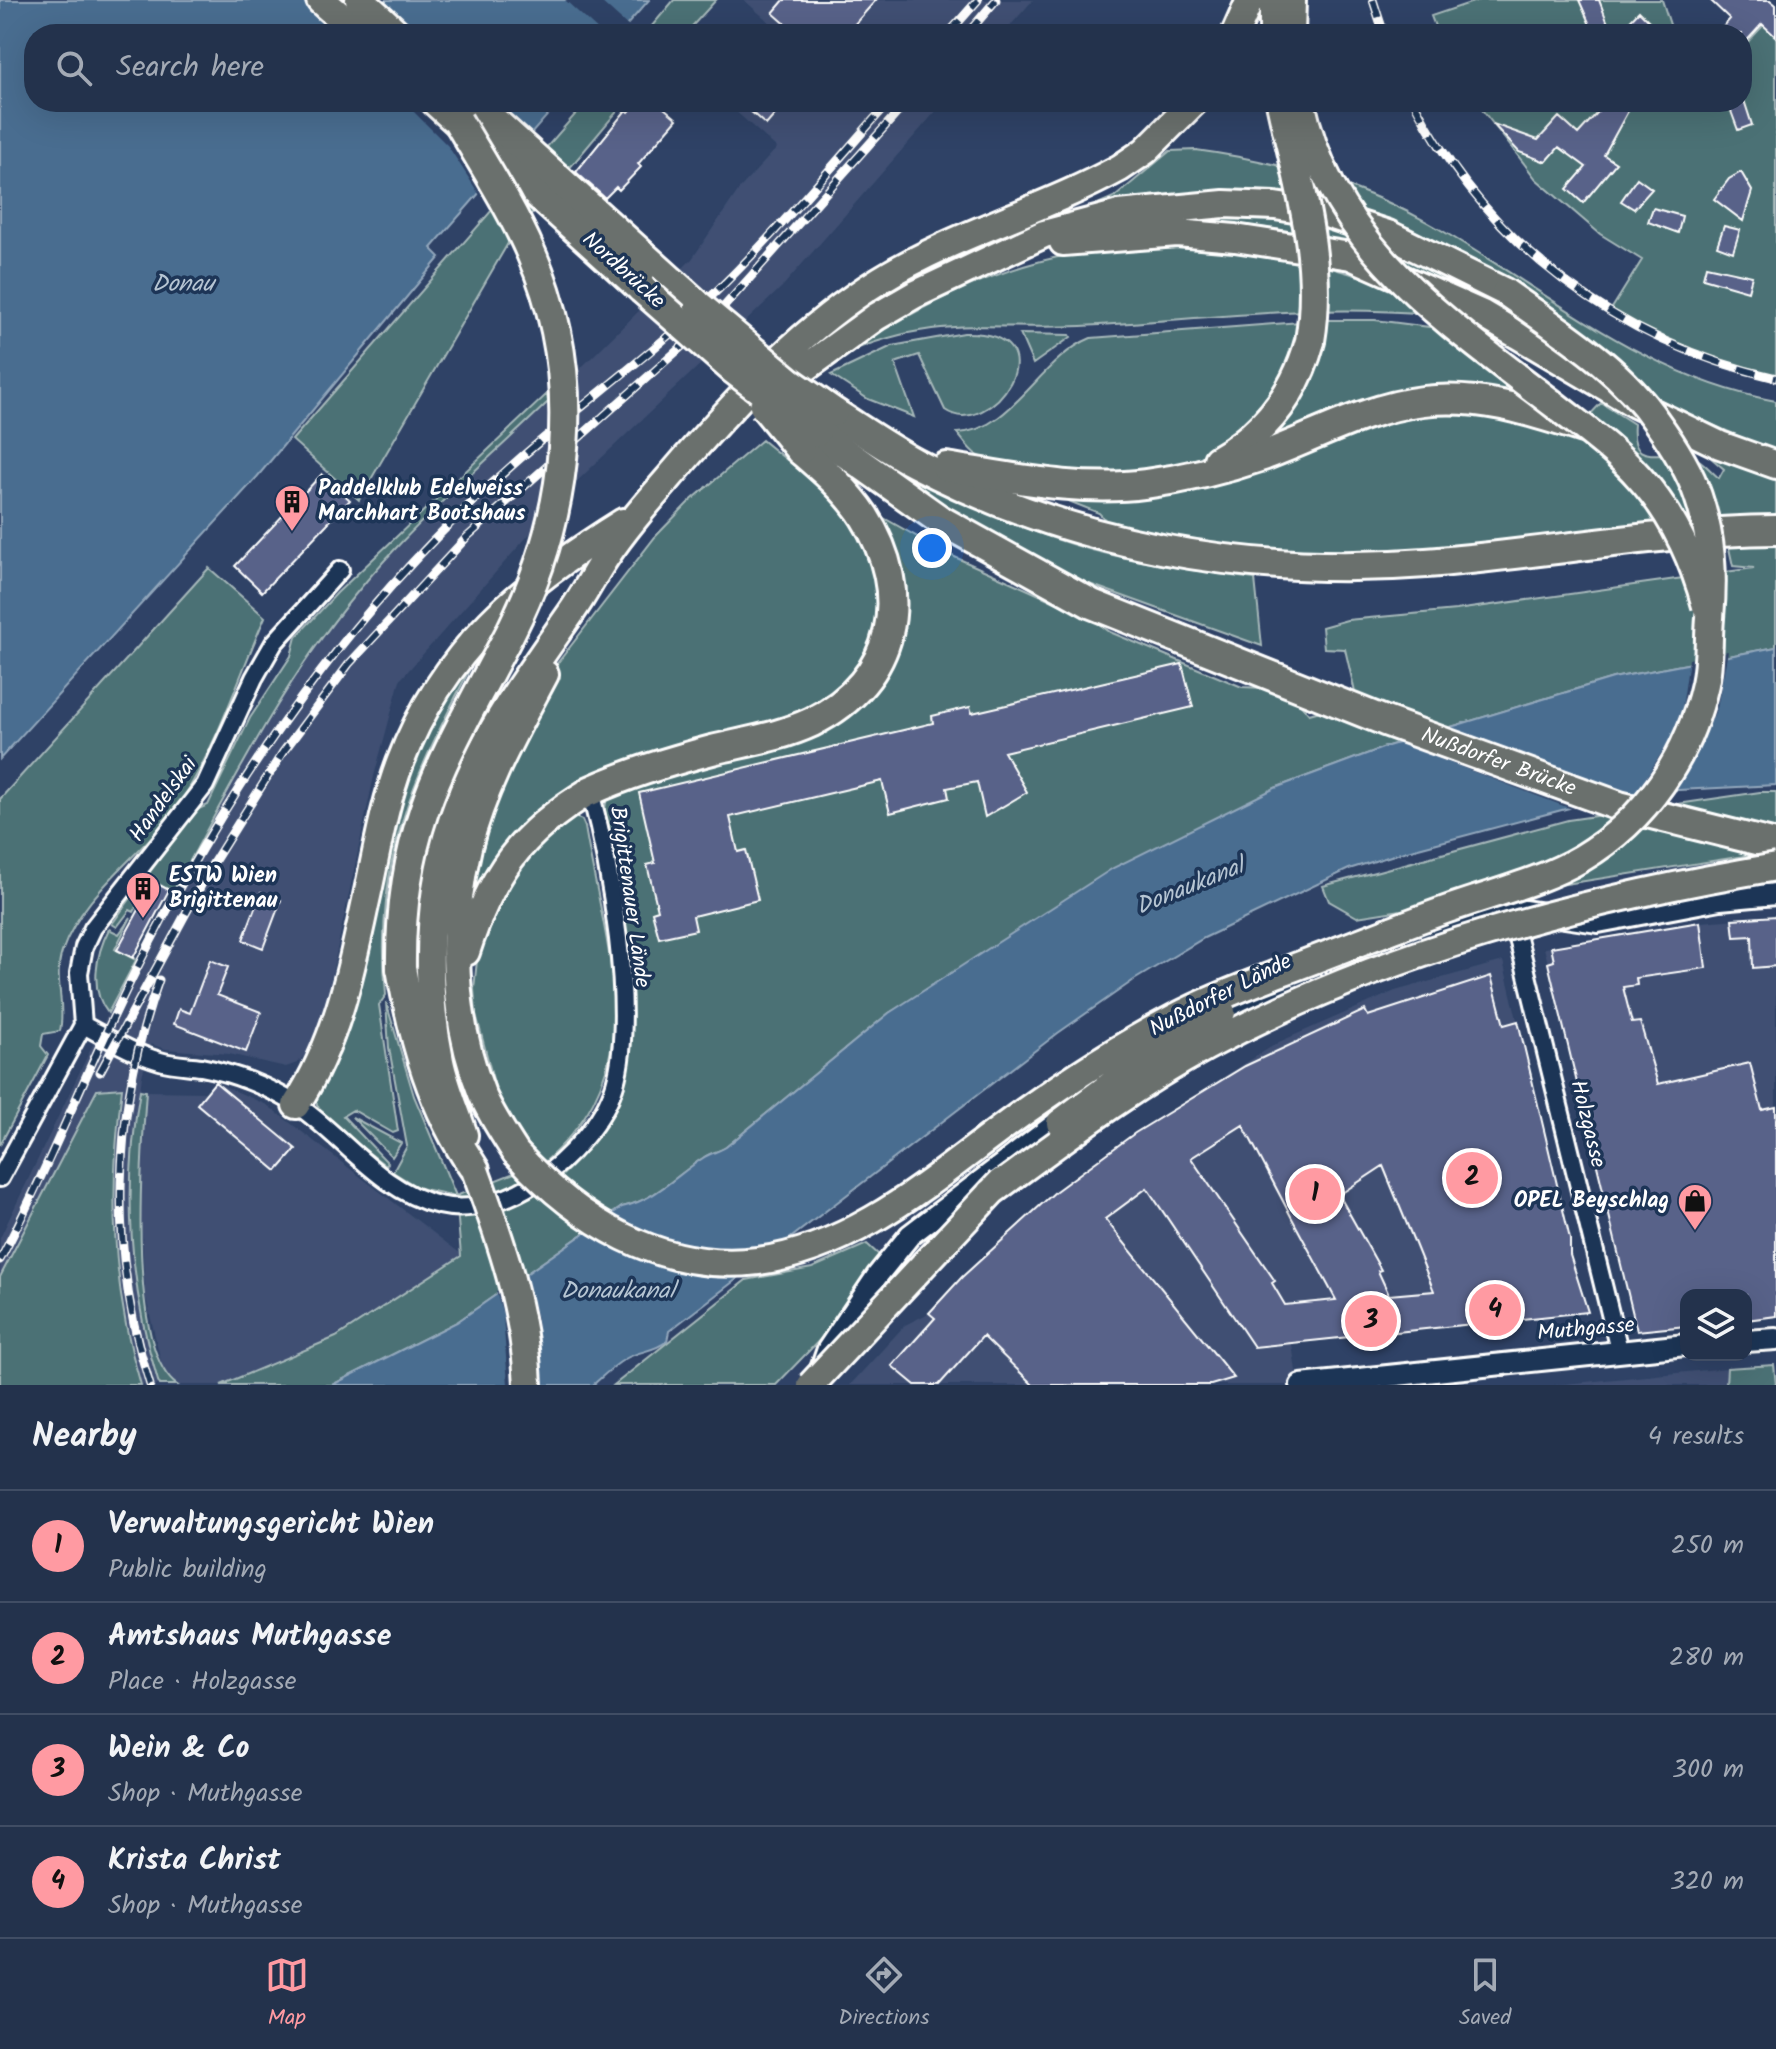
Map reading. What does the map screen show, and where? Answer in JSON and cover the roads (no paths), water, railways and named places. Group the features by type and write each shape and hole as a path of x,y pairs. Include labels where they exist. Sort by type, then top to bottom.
{"highway":[{"path":"321,0 348,24"},
{"path":"360,0 386,24"},
{"path":"1239,24 1250,0"},
{"path":"1274,0 1274,24"},
{"path":"1291,24 1292,0"},
{"path":"465,112 540,278 564,375 564,453 555,507 524,602 459,726 419,820 404,884 401,968 419,1056 438,1108 475,1170"},
{"name":"Nordbrücke","path":"466,112 733,369 816,431"},
{"name":"Nordbrücke","path":"466,112 790,382 816,431"},
{"path":"528,1385 521,1316 511,1273 440,1063 433,1003 431,942 437,873 456,806 485,739 535,660 590,585 603,560 640,512 760,375 825,318 882,279 1094,182 1145,151 1184,112"},
{"path":"1188,475 1238,449 1257,433 1290,392 1310,341 1315,312 1315,260 1283,112"},
{"path":"1304,112 1312,142 1333,188 1374,254 1431,312 1585,429 1632,469 1666,512 1689,557 1710,621"},
{"path":"558,632 552,660 503,754 469,845 461,884 459,975 463,1031 482,1094 516,1153 547,1187 613,1234 646,1248 722,1262 756,1261 827,1244 894,1206 1070,1079 1127,1044 1235,988 1354,942 1543,876 1580,859 1612,838 1650,799 1681,752 1705,682 1714,592 1711,550 1698,496 1679,456 1654,417 1626,384 1591,354 1505,292 1388,234 1326,214 1275,206 1173,206 1119,214 1044,234 1009,254 914,295 783,382 724,438 590,585"},
{"path":"1009,254 1085,239 1177,233 1235,238 1351,256 1482,314 1635,404 1720,445 1776,465"},
{"path":"914,462 1082,485 1142,484 1262,456 1399,406 1463,400 1517,407 1585,429"},
{"path":"816,431 914,462 966,487 1080,529 1186,554 1314,567 1372,567 1494,557 1686,533 1776,530"},
{"path":"459,975 485,900 508,859 546,819 590,791 651,767 777,735 811,722 832,711 861,685 875,667 891,626 889,574 863,515 816,431"},
{"name":"Nußdorfer Brücke","path":"816,431 951,527 1092,604 1385,721 1619,806 1776,845"},
{"path":"296,1105 325,1055 347,991 384,817 399,765 435,687 470,642 499,613 600,536 640,512"},
{"path":"990,1193 1079,1128 1203,1049 1322,991 1482,935 1656,891 1776,867"},
{"path":"813,1385 1055,1127 1163,1046 1244,999 1274,975"}],"street":[{"name":"Handelskai","path":"83,1025 79,973 84,947 93,928 205,785 254,678 274,643 340,570"},
{"name":"Brigittenauer Lände","path":"296,1105 390,1182 439,1205 474,1206 508,1198 566,1158 598,1116 614,1087 621,1053 620,963 590,791"},
{"name":"Nußdorfer Lände","path":"813,1385 828,1349 877,1276 910,1235 1047,1128 1157,1056 1293,984 1384,948 1511,909 1598,922 1720,899 1776,894"},
{"name":"Holzgasse","path":"1511,909 1619,1350"},
{"path":"0,1178 83,1025 137,1054 242,1079 296,1105"},
{"path":"1752,1341 1776,1339"},
{"name":"Muthgasse","path":"1301,1385 1680,1345"}],"water":[{"name":"Donau","path":"0,0 649,0 628,24 24,24 24,112 550,112 431,248 440,257 257,477 0,759"},
{"name":"Donaukanal","path":"1776,647 1776,785 1659,791 1573,807 1407,851 1349,869 1204,938 1134,980 1058,1033 669,1331 667,1341 625,1359 593,1385 332,1385 457,1322 622,1207 645,1199 703,1158 726,1147 889,1013 1113,868 1275,788 1388,746 1613,678"}],"railway":[{"path":"957,24 978,0"},
{"path":"976,24 996,0"},
{"path":"1373,0 1381,24"},
{"path":"0,1260 155,933 232,800 319,674 397,580 453,520 513,464 705,303 786,219 880,112"},
{"path":"100,1072 212,865 283,752 349,664 467,537 713,319 898,112"},
{"path":"1420,112 1444,153 1480,201 1520,243 1564,280 1612,313 1664,340 1718,362 1776,378"},
{"path":"150,1385 136,1335 127,1284 121,1182 124,1130 132,1080 143,1029 159,980"}],"place":[{"name":"Paddelklub Edelweiss Marchhart Bootshaus","path":"292,533"},
{"name":"ESTW Wien Brigittenau","path":"143,920"},
{"name":"Amtshaus Muthgasse","path":"1472,1178"},
{"name":"Verwaltungsgericht Wien","path":"1315,1194"},
{"name":"OPEL Beyschlag","path":"1695,1232"},
{"name":"Krista Christ","path":"1495,1310"},
{"name":"Wein & Co","path":"1371,1321"}]}
